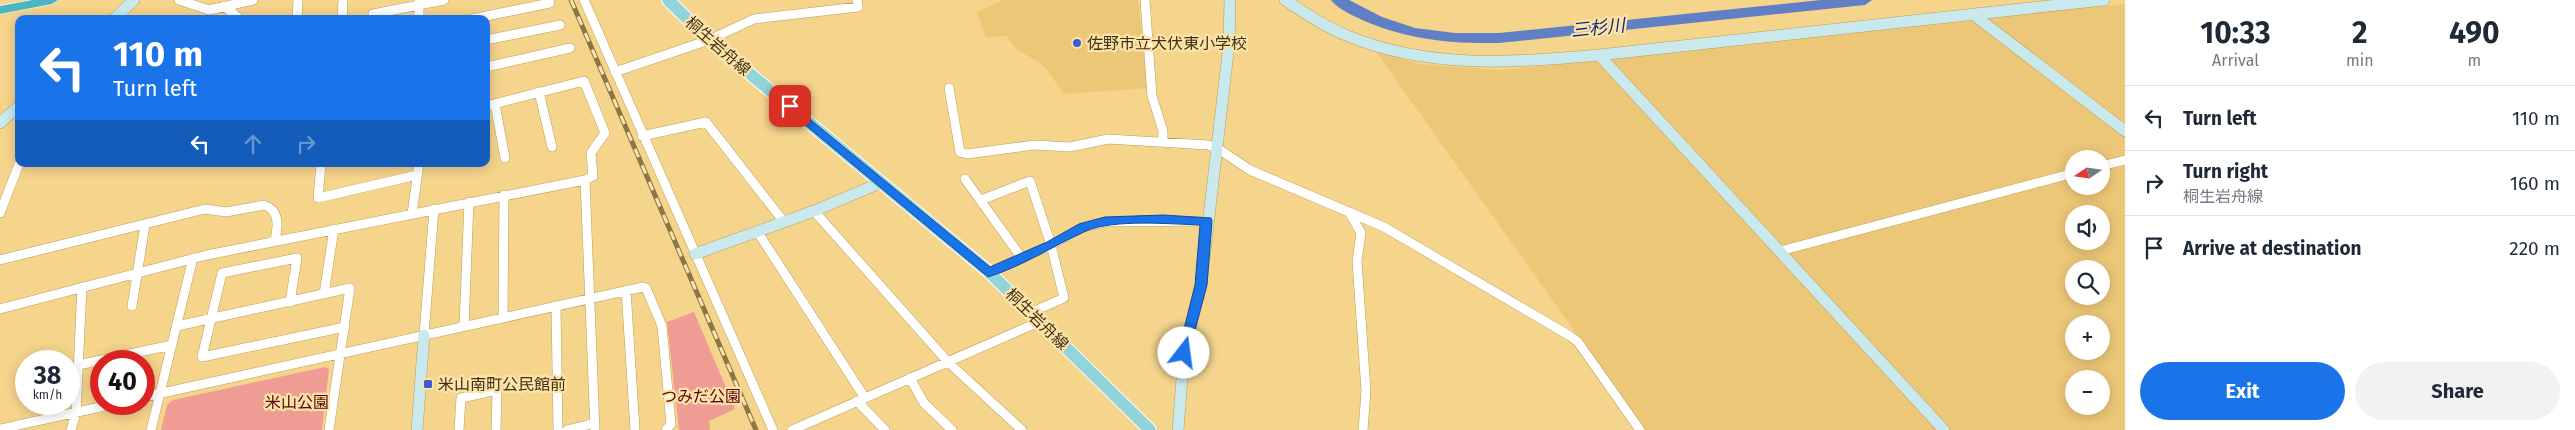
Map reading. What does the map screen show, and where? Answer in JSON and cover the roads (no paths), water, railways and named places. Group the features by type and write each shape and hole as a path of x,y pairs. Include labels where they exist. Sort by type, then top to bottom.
{"highway":[{"path":"0,10 48,1"}],"main road":[{"name":"桐生岩舟線","path":"668,0 709,40 988,272 1037,316 1150,430"}],"street":[{"path":"118,15 134,0"},
{"path":"179,0 209,10 253,0"},
{"path":"297,15 298,0"},
{"path":"342,15 343,0"},
{"path":"373,15 419,3 444,0"},
{"path":"584,0 642,136 773,430"},
{"path":"614,72 709,40 754,19 858,7 857,0"},
{"path":"1145,0 1152,96 1163,131 1163,142"},
{"path":"1178,430 1184,353 1201,285 1206,221 1217,148 1229,44 1230,0"},
{"path":"1285,0 1318,21 1347,36 1378,47 1444,60 1501,63 1599,55 2104,0"},
{"path":"487,15 532,3 550,3"},
{"path":"224,6 235,15"},
{"path":"1974,15 2125,131"},
{"path":"490,39 560,25"},
{"path":"490,66 570,48"},
{"path":"1599,55 1944,430"},
{"path":"0,309 193,258 504,194 585,180 593,176 591,153 605,133 584,81 490,105"},
{"path":"949,88 960,152 967,154 1034,145 1070,146 1108,140 1208,145 1217,148 1250,170 1349,211 1419,246 1578,342 1640,430"},
{"path":"539,92 552,147"},
{"path":"495,104 505,158"},
{"path":"0,123 15,110"},
{"path":"642,136 706,122 784,222"},
{"path":"2110,164 2125,160"},
{"path":"0,214 18,167"},
{"path":"321,167 318,198 416,175"},
{"path":"412,214 418,167"},
{"path":"1780,251 2065,175"},
{"path":"965,179 1021,257"},
{"path":"567,430 595,426 585,180"},
{"path":"795,429 948,362 1037,316 1064,298 1051,245 1030,181 981,200"},
{"path":"695,254 814,211 880,184"},
{"path":"503,317 504,194"},
{"path":"464,326 469,202"},
{"path":"0,260 206,210 226,212 264,205 274,210 279,224 275,240"},
{"path":"417,430 434,209"},
{"path":"814,211 948,362 1022,430"},
{"path":"1349,211 1361,233 1357,262 1366,391 1363,430"},
{"path":"988,272 1051,245 1083,227 1105,222 1206,221"},
{"path":"132,306 139,272 145,225"},
{"path":"324,294 334,229"},
{"path":"757,231 861,400 885,430"},
{"path":"151,430 193,258"},
{"path":"290,302 297,258 222,273 202,357 345,327"},
{"path":"79,350 82,287"},
{"path":"155,394 642,287 646,288 662,326 671,424 666,430"},
{"path":"177,326 350,288 329,430"},
{"path":"626,290 635,430"},
{"path":"556,306 558,430"},
{"path":"80,365 172,345"},
{"path":"910,378 924,403 952,430"},
{"path":"459,430 461,398 490,390 497,390 496,430"},
{"path":"0,429 63,415"},
{"path":"71,430 75,415"}],"waterway":[{"name":"三杉川","path":"1338,0 1377,21 1415,32 1455,38 1499,38 1865,0"}],"railway":[{"path":"571,0 756,430"}],"place":[{"name":"佐野市立犬伏東小学校","path":"1077,43"},
{"name":"米山南町公民館前","path":"428,384"}],"park label":[{"name":"つみだ公園","path":"701,396"},
{"name":"米山公園","path":"297,402"}]}
